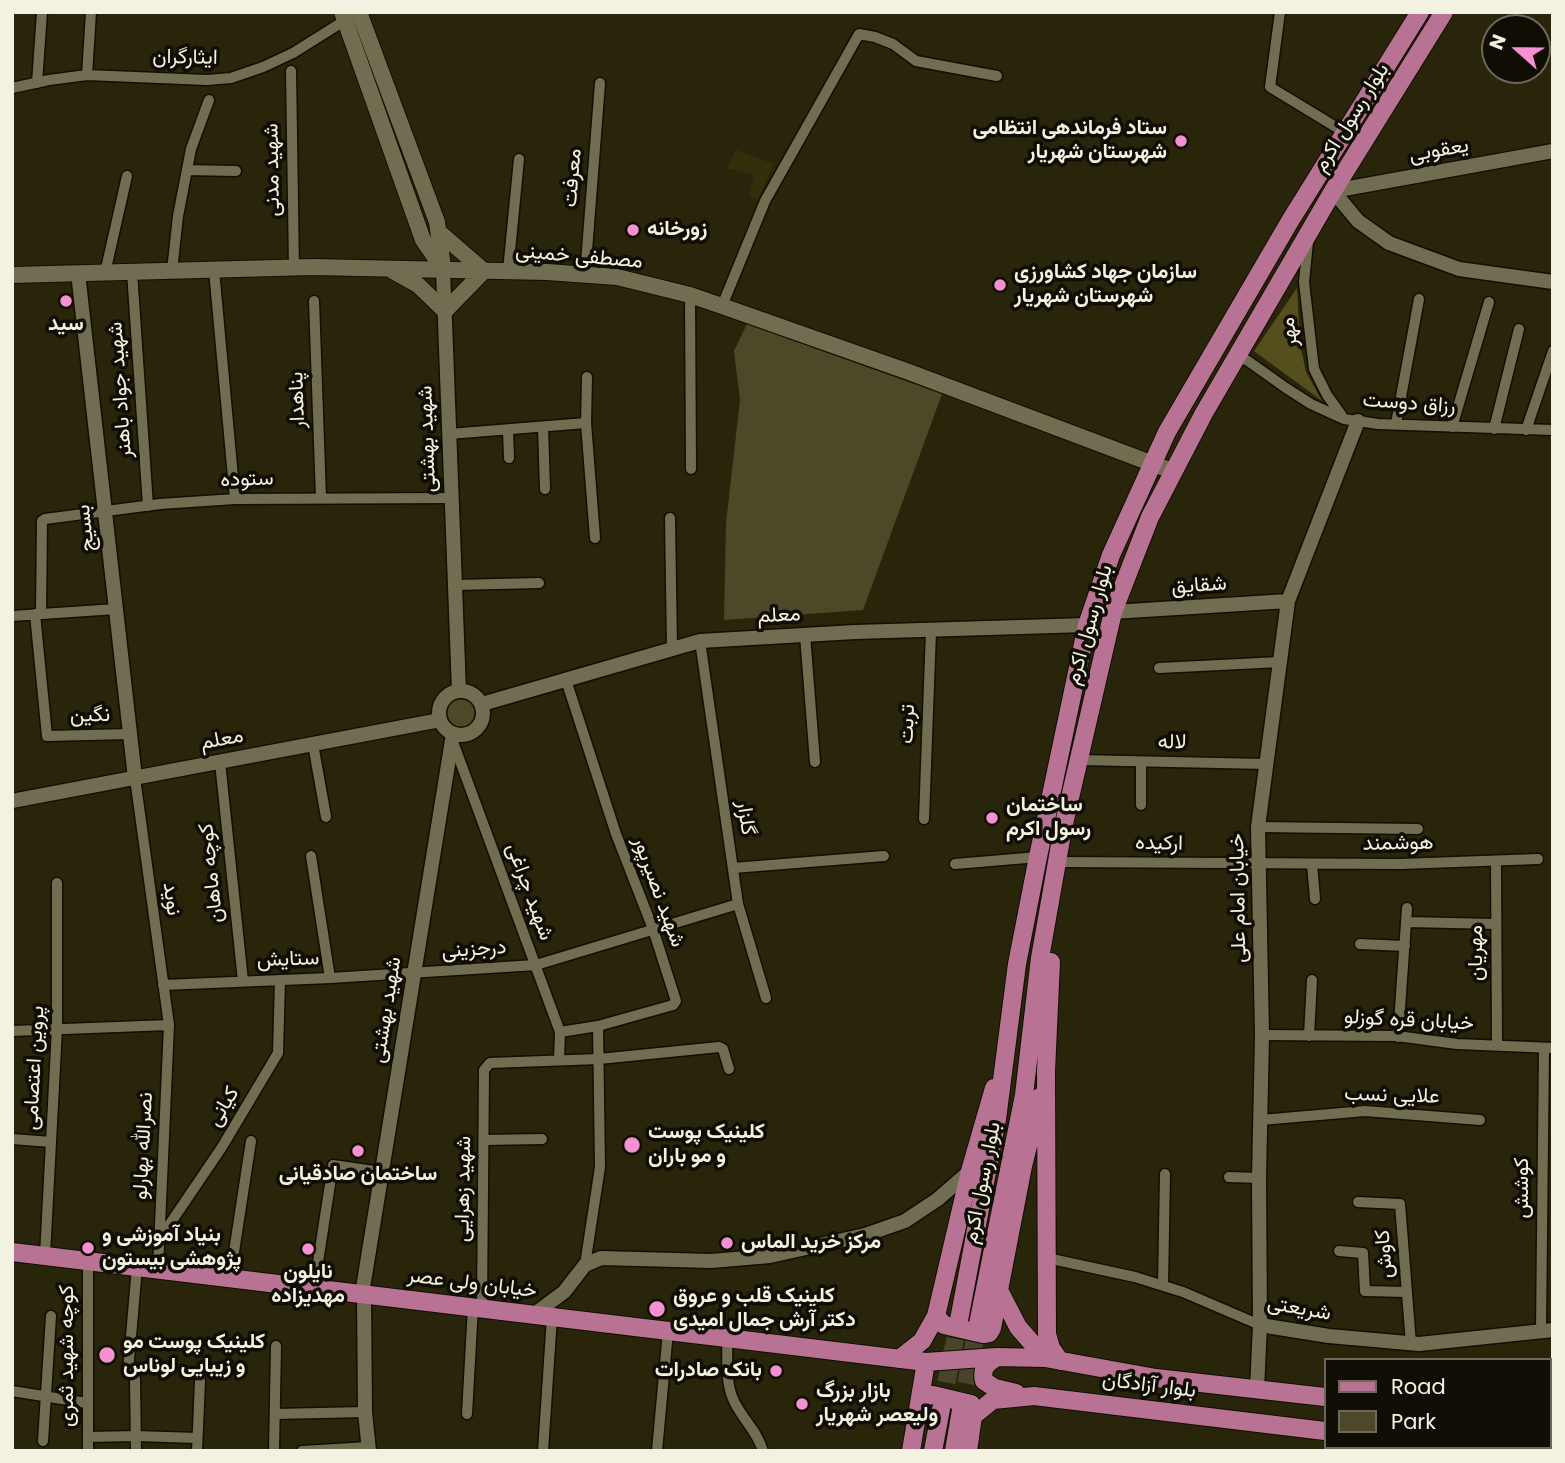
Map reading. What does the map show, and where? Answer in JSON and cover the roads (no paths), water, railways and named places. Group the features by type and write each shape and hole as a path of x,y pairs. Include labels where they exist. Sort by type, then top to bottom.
{"main road":[{"name":"شهید بهشتی","path":"359,12 439,232 443,269"},
{"name":"بلوار رسول اکرم","path":"959,1320 997,1119 1017,964 1038,857 1087,625 1111,555 1167,432 1290,221 1420,12"},
{"name":"بلوار رسول اکرم","path":"978,1324 1024,1095 1040,958 1058,862 1078,760 1113,612 1150,517 1172,471 1333,191 1444,12"},
{"path":"343,17 423,240 443,269"},
{"path":"390,269 418,285 445,310 484,271 439,232"},
{"name":"مصطفی خمینی","path":"12,275 294,268 443,269 617,277 722,306 1172,471"},
{"path":"1053,1360 1047,1334 1046,1071 1054,887"},
{"path":"899,1359 922,1341 936,1316 987,1107 1004,1062"},
{"path":"936,1316 944,1325 983,1334 989,1333 992,1328 1023,1166 1046,1071"},
{"name":"خیابان ولی عصر","path":"12,1251 926,1362 997,1357"},
{"path":"999,1290 1018,1327 1053,1360"},
{"path":"997,1357 984,1367 984,1381 995,1388 1034,1396"},
{"name":"بلوار آزادگان","path":"997,1357 1053,1360 1156,1378 1324,1397"},
{"path":"911,1451 926,1362"},
{"path":"920,1397 933,1395 966,1402 973,1408 967,1413 954,1451"},
{"name":"بلوار آزادگان","path":"967,1413 993,1400 1034,1396 1324,1431"},
{"path":"933,1451 941,1409"},
{"path":"967,1413 968,1451"}],"street":[{"path":"37,83 43,12"},
{"path":"88,75 91,12"},
{"path":"1280,12 1270,87 1344,132"},
{"name":"ایثارگران","path":"12,88 88,75 207,80 231,78 293,53 343,17"},
{"path":"722,306 765,201 859,34 893,44 916,61 997,76"},
{"name":"شهید مدنی","path":"291,71 294,268"},
{"name":"معرفت","path":"584,276 600,83"},
{"path":"172,271 191,149 209,100"},
{"name":"یعقوبی","path":"1333,191 1553,151"},
{"path":"508,271 519,159"},
{"path":"187,170 236,171"},
{"path":"105,272 127,177"},
{"path":"1333,191 1358,221 1389,243 1459,269 1553,282"},
{"name":"مهر","path":"1309,232 1304,282 1314,369 1327,395 1351,420"},
{"name":"شهید بهشتی","path":"443,269 459,691"},
{"path":"214,270 235,499"},
{"name":"شهید جواد باهنر","path":"132,272 148,506"},
{"name":"بسیج","path":"78,273 135,778"},
{"path":"690,295 691,469"},
{"path":"1396,424 1419,299"},
{"name":"پناهدار","path":"314,302 321,498"},
{"path":"1452,427 1489,302"},
{"path":"1494,429 1520,329"},
{"path":"1526,430 1553,351"},
{"name":"رزاق دوست","path":"1238,356 1303,398 1351,420 1553,430"},
{"path":"587,377 586,423 595,538"},
{"name":"خیابان امام علی","path":"1257,1389 1262,1035 1258,827 1288,601 1351,420"},
{"path":"449,435 586,423"},
{"path":"543,427 545,489"},
{"path":"508,430 509,458"},
{"name":"ستوده","path":"38,614 44,519 235,499 452,498"},
{"path":"670,518 672,649"},
{"path":"455,584 539,583"},
{"name":"شقایق","path":"1113,612 1288,601"},
{"path":"12,616 116,609"},
{"name":"نگین","path":"38,614 47,736 130,734"},
{"name":"معلم","path":"482,704 700,641 1087,625"},
{"name":"تربت","path":"924,819 931,631"},
{"path":"805,635 815,762"},
{"name":"گلزار","path":"700,641 738,904 766,998"},
{"path":"1159,668 1280,662"},
{"name":"شهید نصیرپور","path":"560,1032 598,1026 676,1001 653,929 616,834 566,680"},
{"path":"452,692 473,694 482,704 483,719 480,726 468,734 453,737 440,720 440,707 452,692"},
{"name":"معلم","path":"12,801 440,720"},
{"name":"شهید بهشتی","path":"369,1449 365,1412 363,1294 453,737"},
{"name":"شهید چراغی","path":"453,737 560,1032 559,1060"},
{"path":"313,744 326,817"},
{"name":"لاله","path":"1078,760 1266,764"},
{"name":"کوچه ماهان","path":"220,762 243,981"},
{"path":"1141,762 1141,805"},
{"name":"نوید","path":"135,778 169,1025"},
{"path":"1258,827 1418,829"},
{"path":"311,856 330,978"},
{"path":"733,868 884,856"},
{"path":"955,864 1038,857"},
{"name":"هوشمند","path":"1259,864 1538,859"},
{"name":"مهریان","path":"1496,861 1497,1045"},
{"name":"ارکیده","path":"1058,862 1259,864"},
{"path":"1312,864 1315,900"},
{"name":"پروین اعتصامی","path":"45,1255 57,1029 57,883"},
{"name":"درجزینی","path":"414,973 536,965 738,904"},
{"path":"1398,1037 1407,908"},
{"path":"1407,922 1496,924"},
{"path":"1360,944 1405,946"},
{"name":"ستایش","path":"163,985 414,973"},
{"name":"کیانی","path":"159,1240 222,1147 278,1053 280,979"},
{"path":"1309,1036 1312,981"},
{"path":"12,1031 169,1025"},
{"name":"نصرالله بهارلو","path":"158,1269 169,1025"},
{"path":"585,1265 600,1167 598,1026"},
{"name":"خیابان قره گوزلو","path":"1262,1035 1398,1037 1548,1048"},
{"path":"559,1060 599,1059 719,1047 723,1049 729,1069"},
{"name":"کوشش","path":"1547,1329 1548,1048"},
{"name":"شهید زهرایی","path":"467,1414 477,1308 484,1070 490,1063 559,1060"},
{"name":"علایی نسب","path":"1261,1120 1365,1111 1480,1120"},
{"path":"12,1139 51,1142"},
{"path":"484,1140 541,1139"},
{"path":"230,1278 251,1141"},
{"path":"314,1288 333,1165 382,1172"},
{"path":"533,1315 564,1292 585,1265 601,1258 711,1261 770,1256 865,1235 905,1221 938,1199 970,1171"},
{"path":"1163,1285 1165,1174"},
{"path":"1229,1177 1259,1178"},
{"name":"کاوش","path":"1357,1202 1400,1204 1411,1343"},
{"path":"1339,1251 1363,1253 1365,1291 1407,1292"},
{"name":"شریعتی","path":"1047,1258 1163,1285 1260,1325 1329,1336 1411,1343 1547,1329"},
{"name":"کوچه شهید ثمری","path":"88,1261 88,1451"},
{"path":"136,1451 131,1375 137,1267"},
{"path":"43,1441 51,1316"},
{"path":"543,1451 552,1317"},
{"path":"657,1451 668,1331"},
{"path":"727,1338 733,1401 759,1438 763,1451"},
{"path":"274,1451 276,1346"},
{"path":"197,1451 200,1381"},
{"path":"12,1391 87,1403"},
{"path":"275,1414 365,1412"},
{"path":"88,1437 197,1438"},
{"path":"302,1451 369,1449"}],"tunnel":[{"path":"941,1409 959,1320"},
{"path":"961,1410 978,1324"}],"place":[{"name":"ستاد فرماندهی انتظامی شهرستان شهریار","path":"1181,141"},
{"name":"زورخانه","path":"633,230"},
{"name":"سازمان جهاد کشاورزی شهرستان شهریار","path":"1000,285"},
{"name":"سید","path":"66,301"},
{"name":"ساختمان رسول اکرم","path":"992,818"},
{"name":"کلینیک پوست و مو باران","path":"632,1145"},
{"name":"ساختمان صادقیانی","path":"358,1151"},
{"name":"مرکز خرید الماس","path":"727,1243"},
{"name":"بنیاد آموزشی و پژوهشی بیستون","path":"88,1248"},
{"name":"نایلون مهدیزاده","path":"308,1249"},
{"name":"کلینیک قلب و عروق دکتر آرش جمال امیدی","path":"657,1309"},
{"name":"کلینیک پوست مو و زیبایی لوناس","path":"107,1355"},
{"name":"بانک صادرات","path":"776,1371"},
{"name":"بازار بزرگ ولیعصر شهریار","path":"802,1404"}]}
